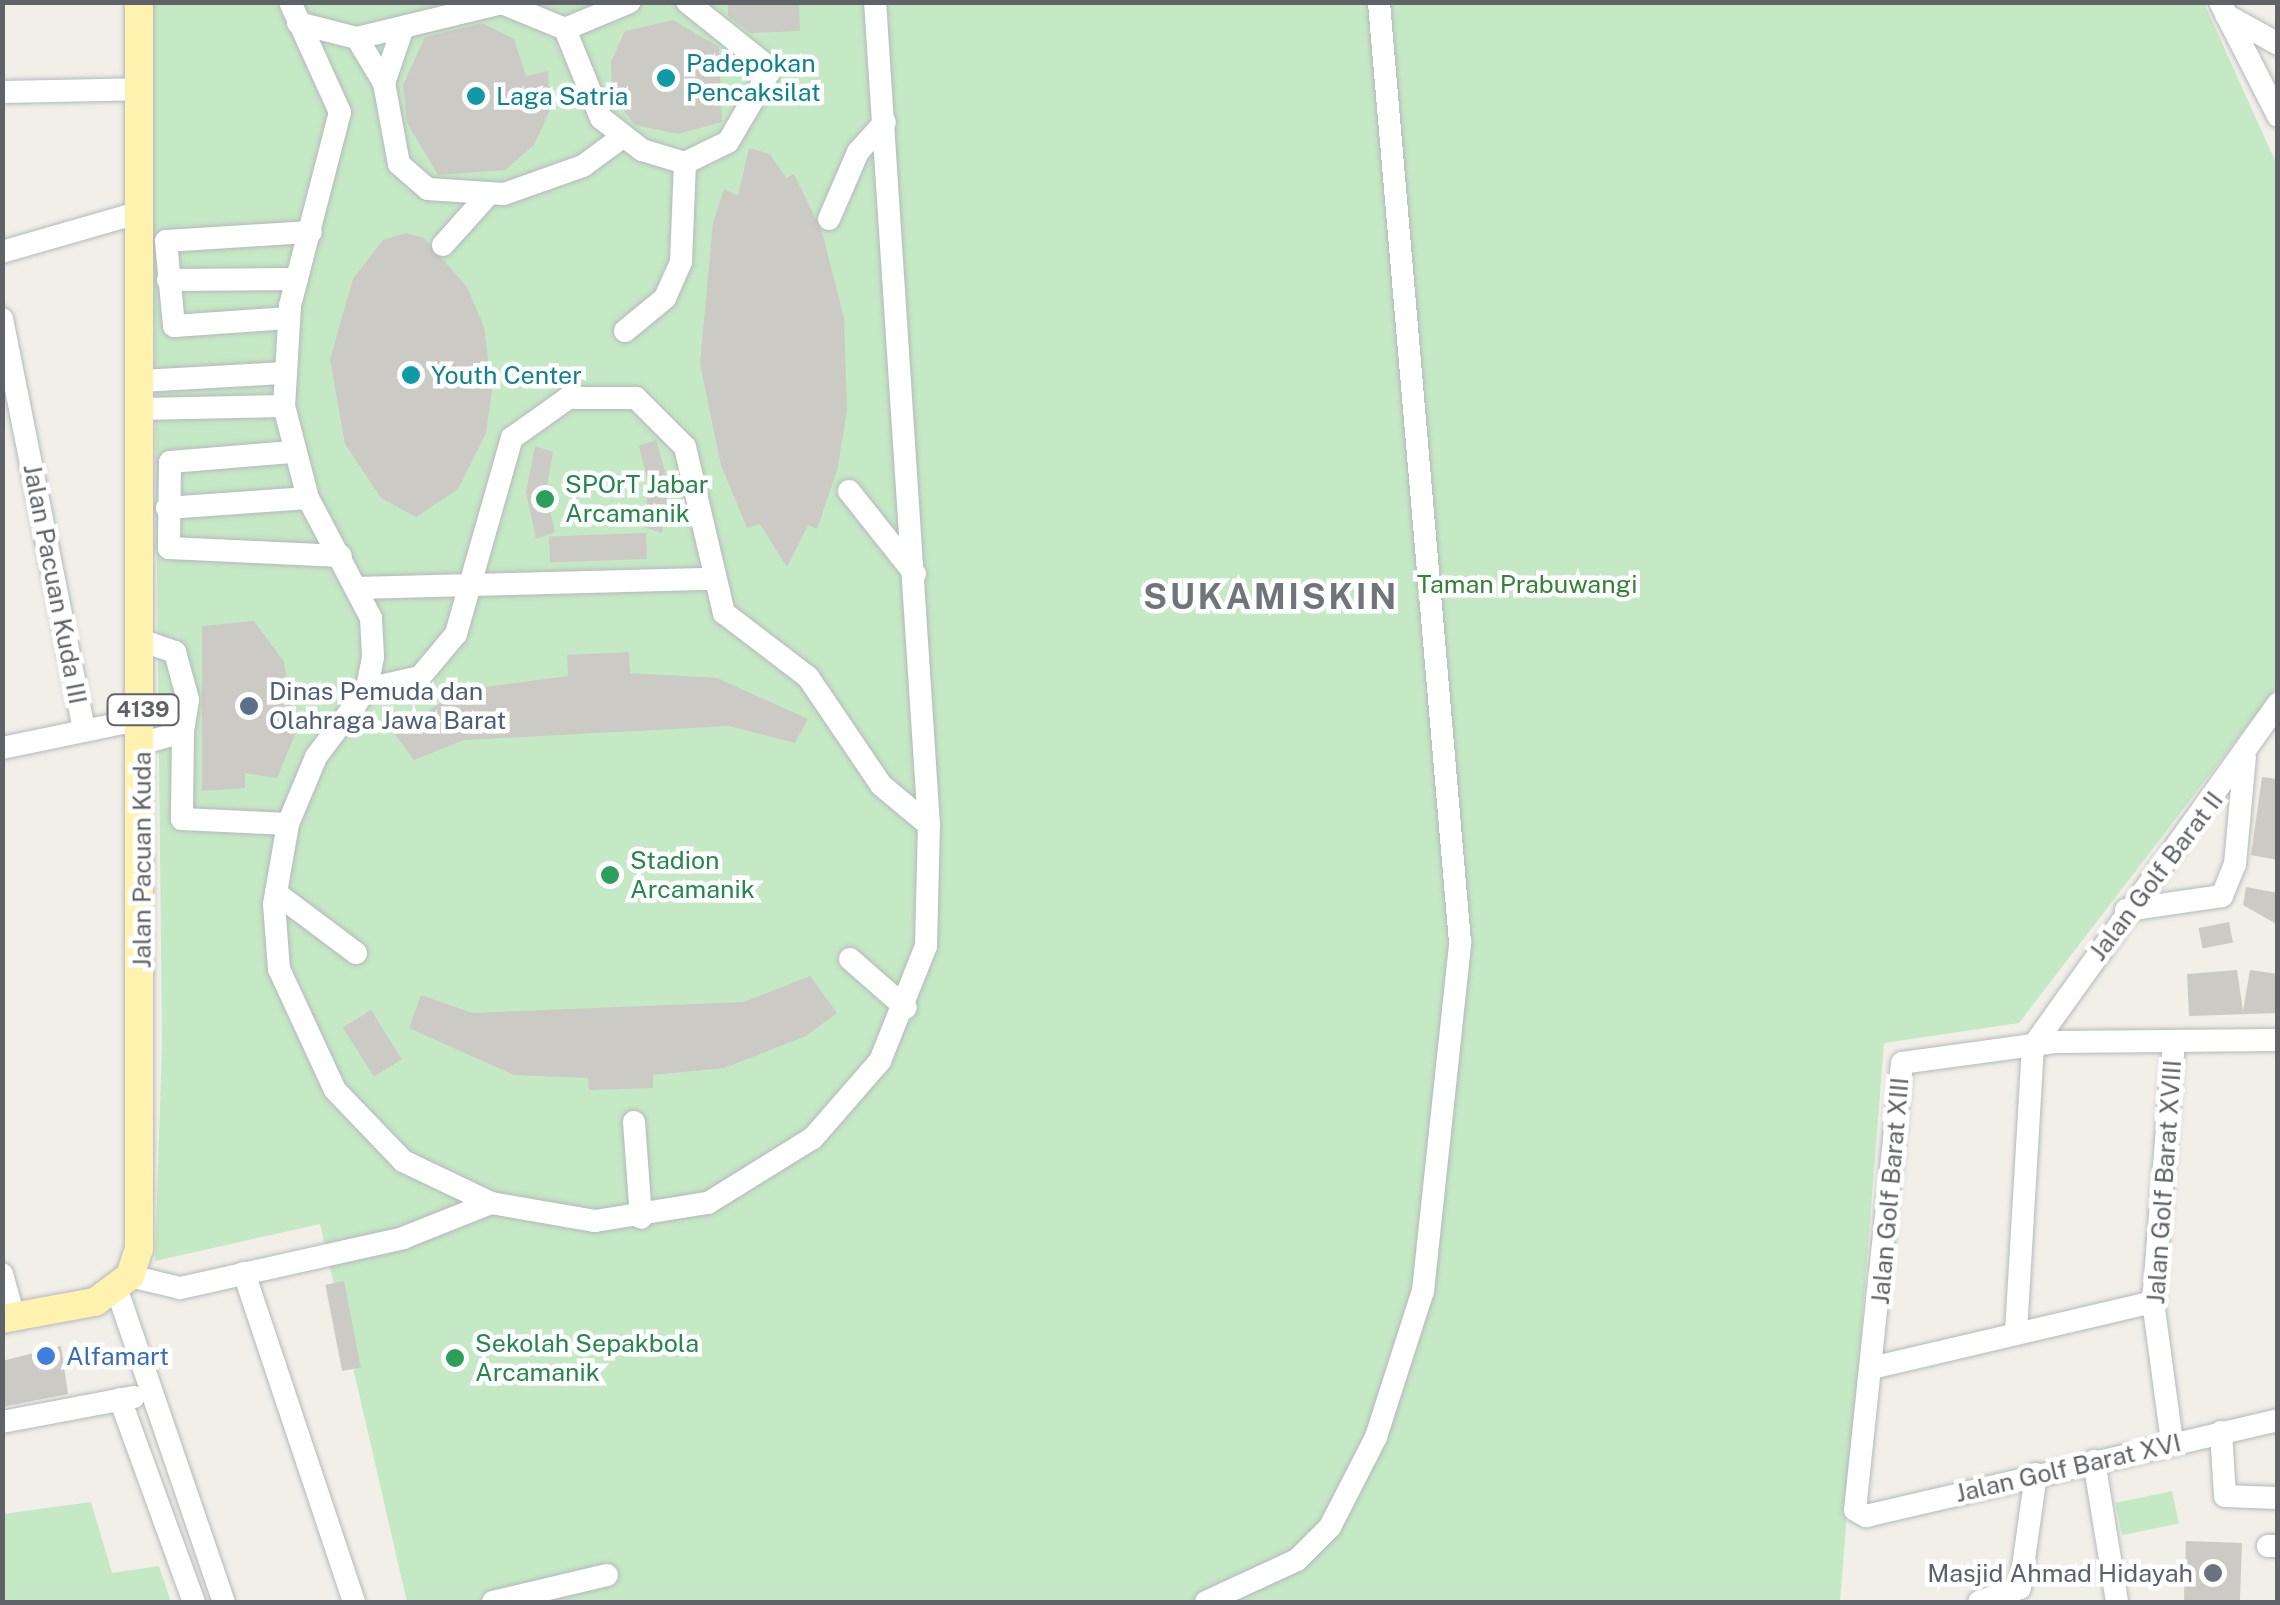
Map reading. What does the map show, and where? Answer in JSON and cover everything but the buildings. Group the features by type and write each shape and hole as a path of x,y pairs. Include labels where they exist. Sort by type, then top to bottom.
{"main road":[{"name":"Jalan Pacuan Kuda","path":"124,1283 139,1249 143,640 137,213 139,2"},
{"path":"8,1318 124,1283"}],"street":[{"path":"294,13 356,38 401,33 502,3 564,29 630,2"},
{"path":"564,29 588,100 621,138 686,163 728,142 771,70 687,2"},
{"path":"294,13 340,112 288,318 282,373 284,406 291,452 308,498 371,618 367,690 316,757 288,824 276,893 279,969 335,1090 402,1161 490,1204 556,1219 640,1218 708,1204 813,1138 880,1061 906,1008 926,946 929,826 875,2"},
{"path":"1206,1602 1297,1560 1330,1527 1376,1437 1423,1290 1460,942 1379,2"},
{"path":"2223,9 2278,44"},
{"path":"2223,9 2278,116"},
{"path":"384,83 401,33"},
{"path":"356,38 384,83 404,174 428,189 486,197 584,166 621,138"},
{"path":"2,92 140,89"},
{"path":"829,219 858,152 885,122"},
{"path":"625,331 665,298 681,262 686,163"},
{"path":"443,245 486,197"},
{"path":"2,252 137,213"},
{"path":"288,318 175,327 168,280 168,239 311,232"},
{"path":"168,280 297,279"},
{"name":"Jalan Pacuan Kuda III","path":"2,318 84,731"},
{"path":"141,381 282,373"},
{"path":"367,690 408,682 442,657 477,584 494,477 512,438 568,398 616,395 652,406 680,438 711,579 724,612 808,676 881,785 929,826"},
{"path":"141,409 284,406"},
{"path":"291,452 172,461 166,508 173,550 341,556"},
{"path":"849,491 915,574"},
{"path":"166,508 308,498"},
{"path":"358,588 711,579"},
{"path":"143,640 175,652 184,667 182,818 288,824"},
{"name":"Jalan Golf Barat II","path":"2033,1046 2126,910 2245,758 2276,707"},
{"path":"2,748 84,731 183,732"},
{"path":"2126,910 2222,896 2235,864 2245,758"},
{"path":"276,893 356,954"},
{"path":"850,959 906,1008"},
{"name":"Jalan Golf Barat XIII","path":"1858,1515 1876,1367 1900,1066 2033,1046 2278,1040"},
{"name":"Jalan Golf Barat XVIII","path":"2172,1442 2153,1302 2174,1041"},
{"path":"2016,1332 2033,1046"},
{"path":"634,1122 640,1218"},
{"path":"224,1602 152,1393 124,1283 180,1288 403,1238 490,1204"},
{"path":"244,1272 354,1602"},
{"path":"2,1274 8,1318"},
{"path":"1876,1367 2153,1302"},
{"path":"2,1422 152,1393"},
{"path":"120,1399 194,1602"},
{"name":"Jalan Golf Barat XVI","path":"1858,1515 2278,1420"},
{"path":"2221,1432 2224,1496 2278,1498"},
{"path":"2094,1461 2117,1602"},
{"path":"1978,1602 2020,1588 2036,1474"},
{"path":"494,1602 607,1576"}],"green space":[{"name":"Taman Prabuwangi","path":"151,3 2204,3 2277,165 2277,687 2019,1023 1884,1043 1840,1602 407,1602 320,1224 155,1261 162,1044"},
{"path":"2172,1491 2179,1523 2122,1535 2115,1503"},
{"path":"91,1502 112,1573 159,1566 171,1602 3,1602 3,1514"}],"place":[{"name":"Padepokan Pencaksilat","path":"666,78"},
{"name":"Laga Satria","path":"476,96"},
{"name":"Youth Center","path":"411,375"},
{"name":"SPOrT Jabar Arcamanik","path":"545,499"},
{"name":"Dinas Pemuda dan Olahraga Jawa Barat","path":"249,706"},
{"name":"Stadion Arcamanik","path":"610,875"},
{"name":"Alfamart","path":"46,1356"},
{"name":"Sekolah Sepakbola Arcamanik","path":"455,1358"},
{"name":"Masjid Ahmad Hidayah","path":"2213,1573"}],"district":[{"name":"SUKAMISKIN","path":"1271,597"}]}
